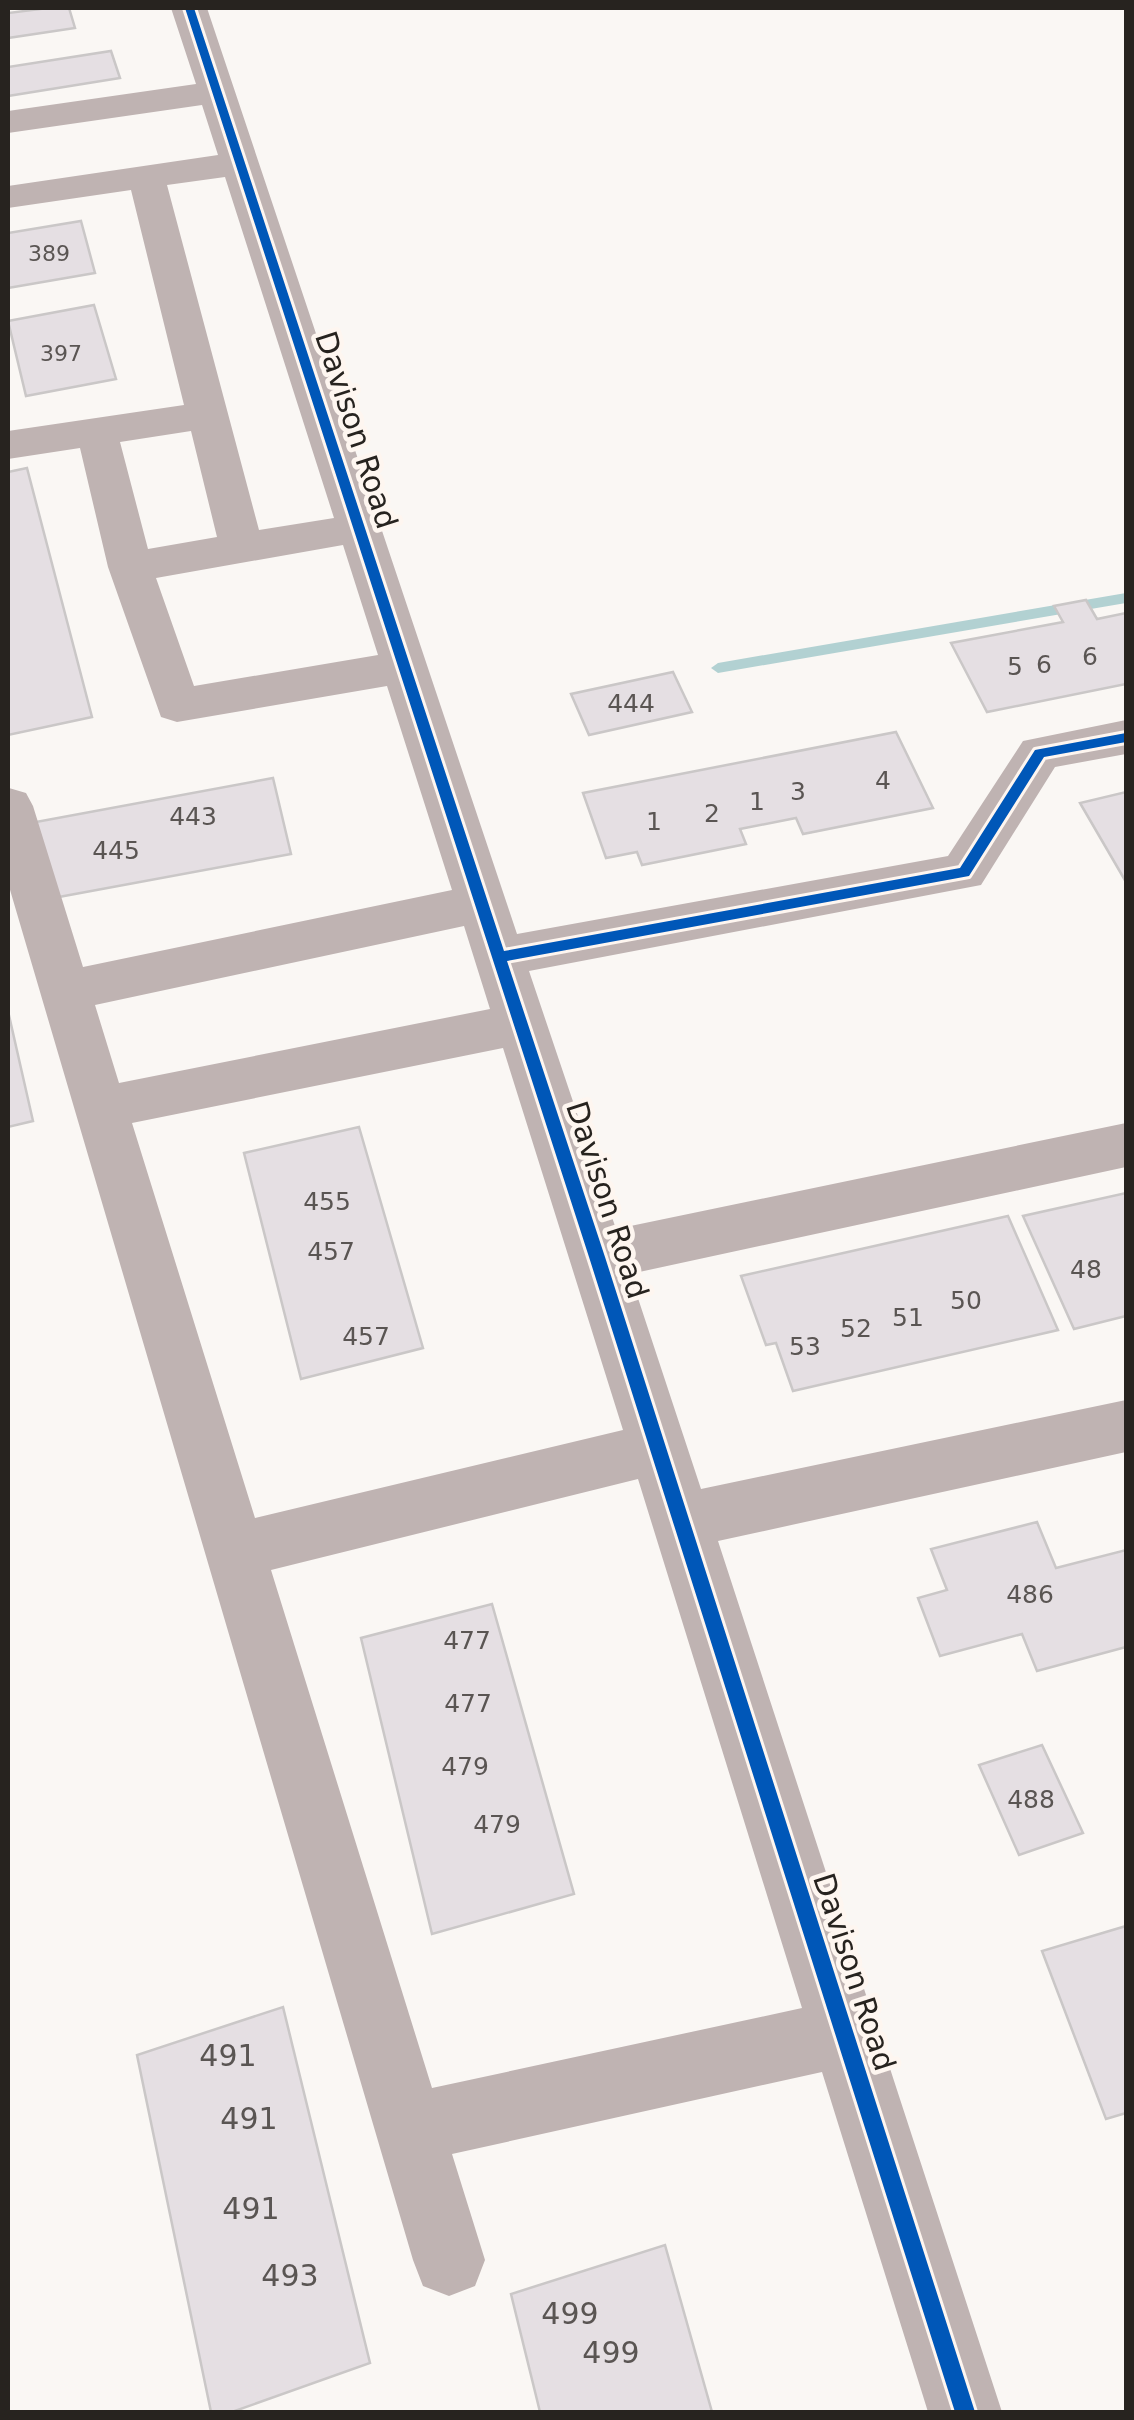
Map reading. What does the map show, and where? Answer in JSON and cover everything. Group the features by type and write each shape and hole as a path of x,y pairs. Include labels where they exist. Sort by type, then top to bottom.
{"street":[{"name":"Davison Road","path":"189,8 597,1257 966,2412"},
{"path":"8,122 217,92"},
{"path":"8,197 240,163"},
{"path":"146,176 242,548"},
{"path":"8,445 208,416"},
{"path":"97,432 130,568 176,706 404,667"},
{"path":"130,568 359,528"},
{"path":"498,957 964,872 1040,753 1126,737"},
{"path":"9,806 450,2260"},
{"path":"65,990 481,903"},
{"path":"100,1108 520,1024"},
{"path":"597,1257 1126,1145"},
{"path":"681,1521 1126,1426"},
{"path":"235,1551 658,1448"},
{"path":"409,2128 844,2033"}],"building":[{"path":"69,8 75,28 8,38 8,13"},
{"path":"111,51 120,78 8,96 8,67"},
{"path":"81,221 95,273 8,288 8,233"},
{"path":"94,305 116,379 26,396 8,321"},
{"path":"27,468 92,717 8,735 8,472"},
{"path":"1086,600 1097,619 1126,613 1126,684 987,712 951,643 1063,622 1054,606"},
{"path":"673,672 692,712 589,735 571,694"},
{"path":"896,732 933,808 803,834 796,818 740,829 746,844 642,865 637,852 606,858 583,793"},
{"path":"273,778 291,854 48,899 36,822"},
{"path":"1126,792 1126,882 1080,803"},
{"path":"8,1011 33,1121 8,1127"},
{"path":"359,1127 423,1348 301,1379 244,1153"},
{"path":"1126,1193 1126,1316 1074,1329 1023,1216"},
{"path":"1008,1216 1058,1330 793,1391 776,1343 766,1345 741,1276"},
{"path":"1037,1522 1056,1568 1126,1550 1126,1647 1037,1671 1022,1634 940,1656 918,1598 947,1590 931,1549"},
{"path":"492,1604 574,1894 432,1934 361,1638"},
{"path":"1042,1745 1083,1833 1019,1855 979,1765"},
{"path":"1126,1926 1126,2113 1106,2119 1042,1951"},
{"path":"283,2007 370,2363 232,2412 211,2412 137,2055"},
{"path":"665,2245 712,2412 540,2412 511,2294"}],"waterway":[{"path":"718,668 1126,598"}],"cycle path":[{"path":"189,8 597,1257 965,2412"},
{"path":"498,957 964,872 1040,753 1126,737"}]}
